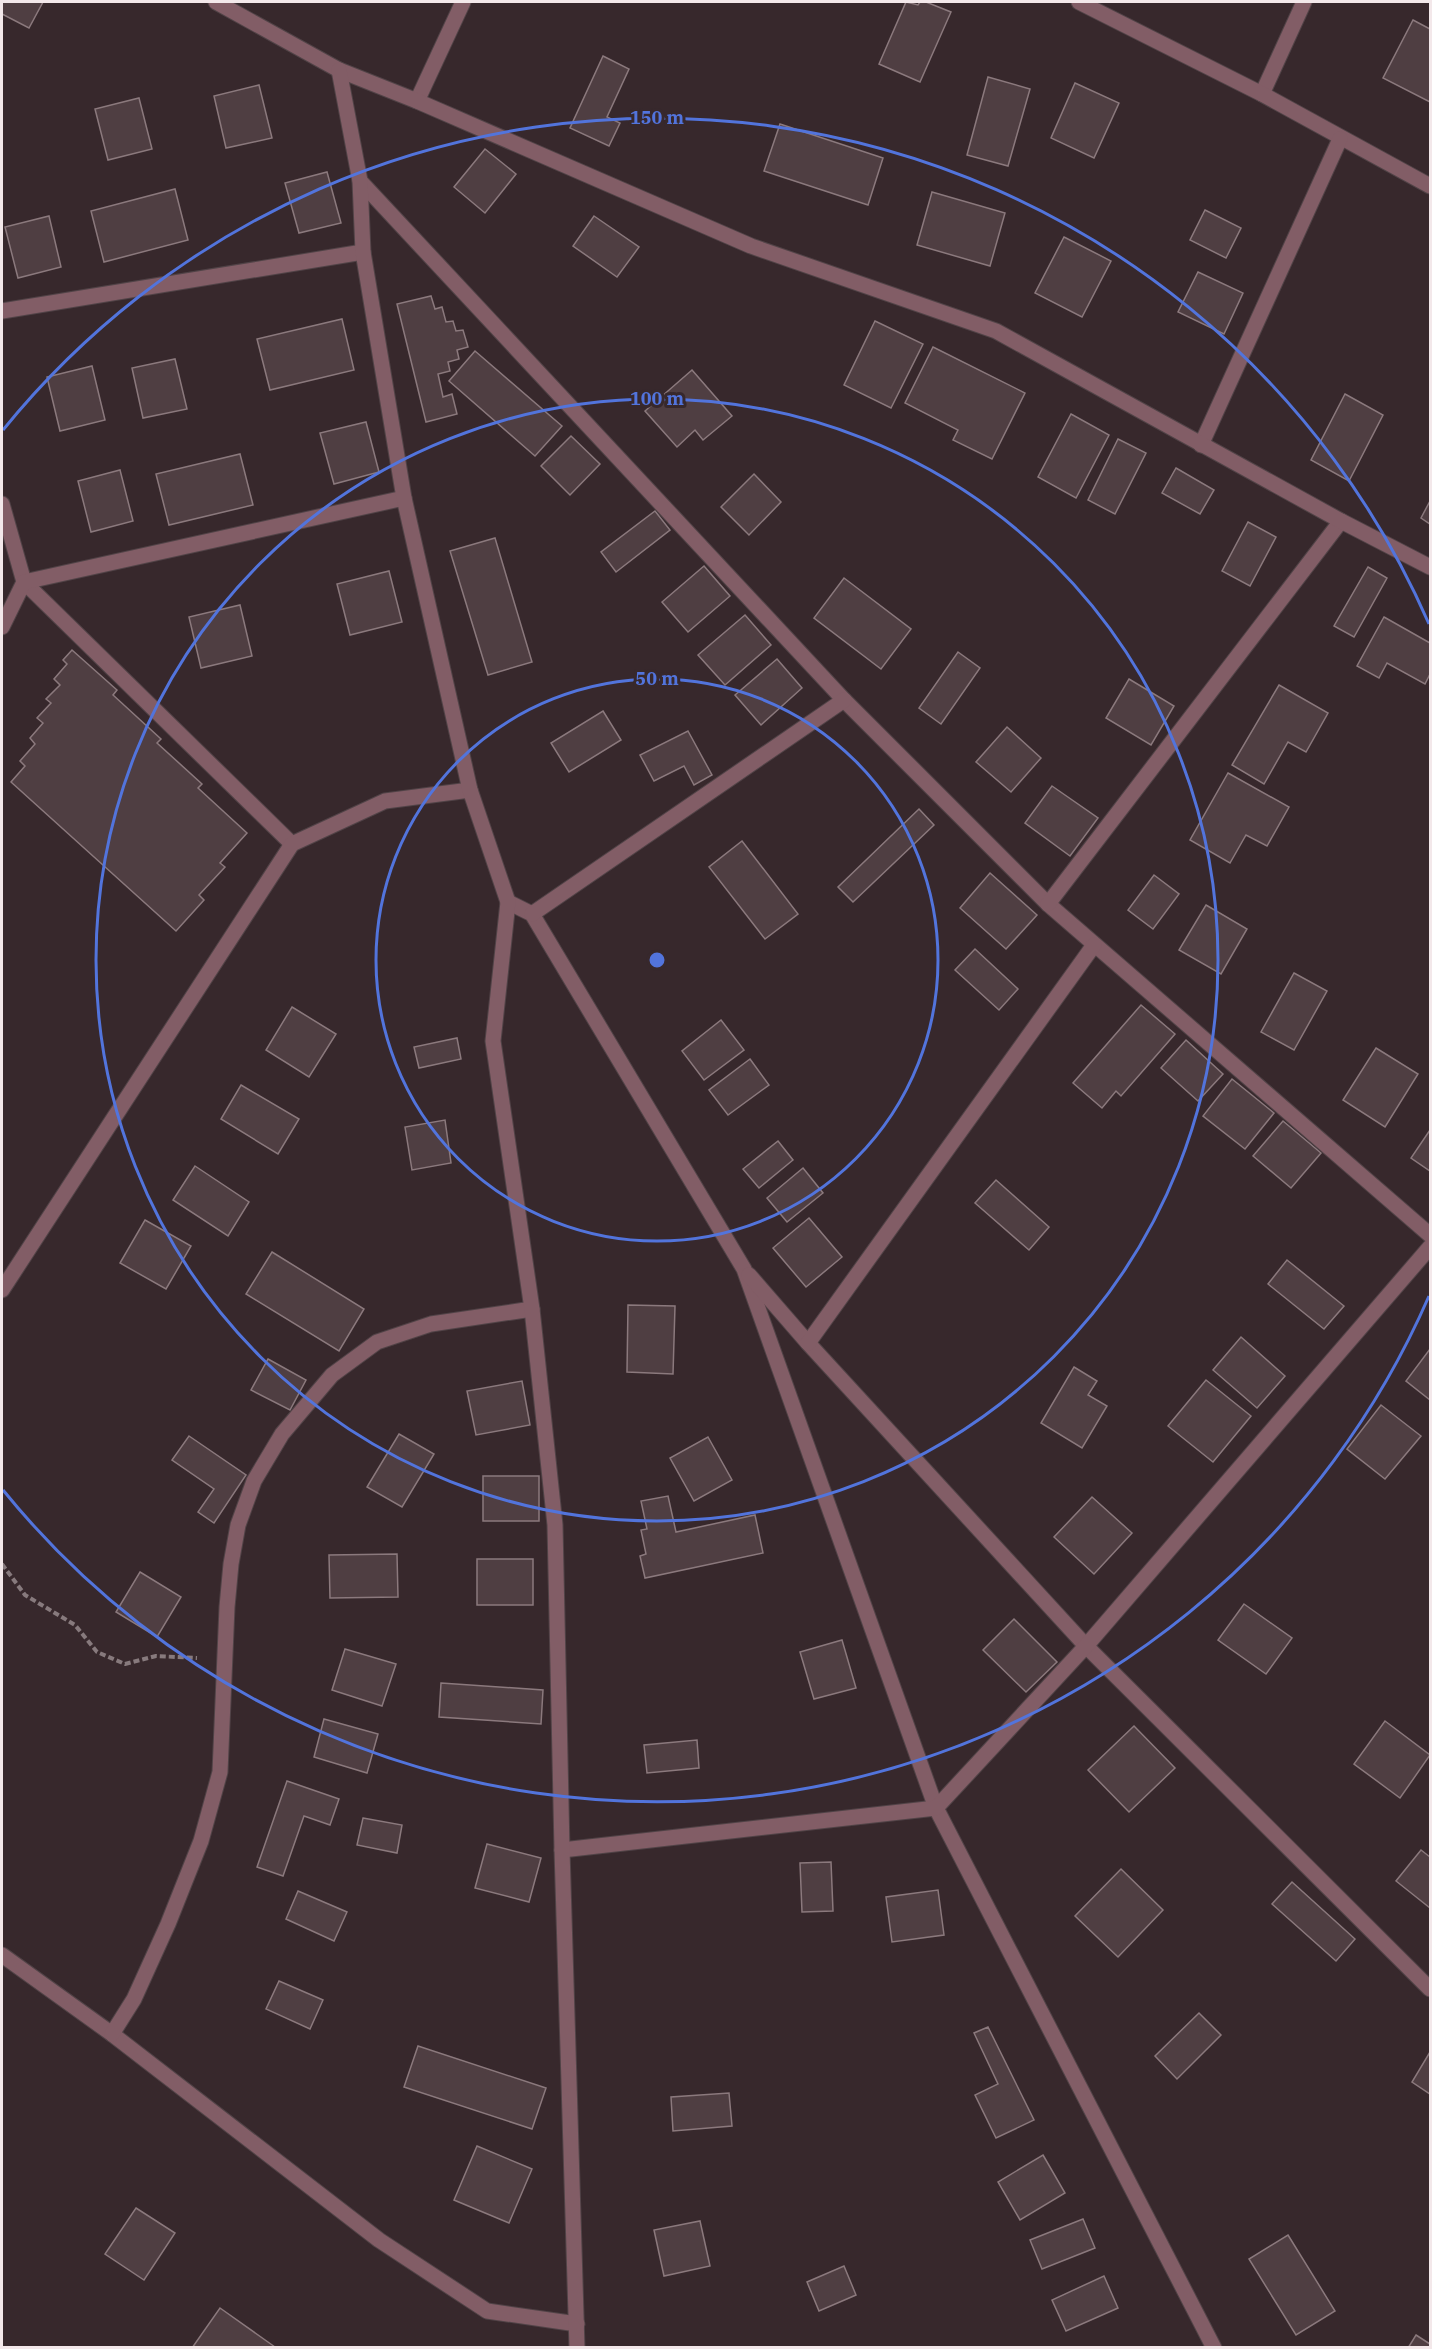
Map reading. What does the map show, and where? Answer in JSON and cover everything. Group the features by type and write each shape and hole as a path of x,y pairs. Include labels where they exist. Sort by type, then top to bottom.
{"street":[{"path":"216,2 339,70 417,101 751,246 996,331 1341,521 1431,567"},
{"path":"417,101 463,2"},
{"path":"1079,2 1262,94 1340,139 1431,186"},
{"path":"1262,94 1304,2"},
{"path":"339,70 360,181 363,252 404,498 470,790 508,902 493,1041 532,1309 555,1525 577,2348"},
{"path":"1201,444 1340,139"},
{"path":"360,181 844,700 1048,904 1431,1235"},
{"path":"2,311 363,252"},
{"path":"24,582 404,498"},
{"path":"2,504 24,582 292,844"},
{"path":"1048,904 1341,521"},
{"path":"2,627 24,582"},
{"path":"532,914 844,700"},
{"path":"2,1290 292,844 385,801 470,790"},
{"path":"508,902 532,914 744,1269 808,1343 1086,1646 1431,1989"},
{"path":"808,1343 1094,945"},
{"path":"562,1850 936,1808 1086,1646 1431,1247"},
{"path":"744,1269 936,1808 1214,2348"},
{"path":"112,2034 134,1999 201,1841 220,1772 231,1564 238,1525 254,1481 282,1434 332,1375 377,1342 431,1324 532,1309"},
{"path":"2,1955 112,2034 379,2240 487,2311 577,2324"}],"path":[{"path":"2,1564 25,1595 75,1625 97,1652 125,1664 156,1656 225,1659"}],"building":[{"path":"2,2 43,2 29,28 2,14"},
{"path":"906,2 918,5 920,2 926,2 951,12 920,82 879,64"},
{"path":"1413,20 1430,29 1430,102 1383,78"},
{"path":"603,56 629,69 607,117 620,123 609,146 570,128"},
{"path":"988,77 1030,89 1008,166 967,155"},
{"path":"1075,83 1119,103 1094,158 1051,138"},
{"path":"259,85 272,138 226,148 214,96"},
{"path":"139,98 152,149 108,160 95,109"},
{"path":"780,124 883,158 868,205 764,171"},
{"path":"485,149 516,174 485,213 454,187"},
{"path":"327,172 341,223 299,233 285,183"},
{"path":"175,189 188,240 104,262 91,211"},
{"path":"932,192 1005,213 990,266 917,245"},
{"path":"1205,210 1241,228 1226,258 1190,240"},
{"path":"49,216 61,267 18,278 5,227"},
{"path":"594,216 639,247 617,277 573,246"},
{"path":"1064,237 1111,261 1082,317 1035,293"},
{"path":"1198,272 1243,293 1224,334 1178,312"},
{"path":"431,296 435,309 442,307 446,322 453,321 456,331 463,330 468,347 457,350 459,359 448,362 450,371 438,374 443,397 452,394 457,414 426,422 397,304"},
{"path":"342,319 354,370 270,390 257,339"},
{"path":"875,321 923,344 891,408 844,385"},
{"path":"933,347 1025,393 992,459 953,440 958,430 905,403"},
{"path":"475,351 562,426 535,456 449,381"},
{"path":"175,359 187,409 143,418 132,368"},
{"path":"92,366 105,420 60,431 47,377"},
{"path":"692,370 732,416 703,440 695,430 677,447 645,411"},
{"path":"1345,394 1383,415 1349,481 1311,460"},
{"path":"1071,414 1109,435 1076,498 1038,477"},
{"path":"366,422 379,472 334,484 320,433"},
{"path":"571,436 600,464 570,495 541,466"},
{"path":"1118,439 1146,453 1115,514 1088,500"},
{"path":"240,454 253,505 169,525 156,474"},
{"path":"1176,468 1214,490 1200,514 1162,493"},
{"path":"120,470 133,521 91,532 78,481"},
{"path":"754,474 781,502 749,535 721,507"},
{"path":"1430,501 1430,524 1421,518"},
{"path":"655,511 670,530 616,572 601,552"},
{"path":"1248,522 1276,537 1250,586 1222,571"},
{"path":"495,538 532,662 488,675 450,551"},
{"path":"704,566 730,596 688,632 662,602"},
{"path":"1368,567 1387,578 1354,637 1334,626"},
{"path":"389,571 402,622 350,635 337,584"},
{"path":"844,578 911,629 881,669 814,618"},
{"path":"240,605 252,656 201,668 189,617"},
{"path":"745,615 771,645 725,685 698,655"},
{"path":"1384,617 1430,643 1430,674 1425,684 1387,663 1379,678 1357,666"},
{"path":"72,650 117,690 113,695 161,739 157,743 202,784 198,788 247,833 220,863 225,867 199,895 204,900 176,931 11,782 25,766 20,761 35,744 30,738 43,723 37,718 51,703 46,699 60,685 54,679 67,664 63,660"},
{"path":"958,652 980,668 941,724 919,708"},
{"path":"777,659 802,688 761,725 735,695"},
{"path":"1129,679 1174,706 1151,745 1106,718"},
{"path":"1279,685 1328,713 1306,752 1288,742 1264,784 1232,765"},
{"path":"603,711 621,740 569,772 551,743"},
{"path":"1007,727 1041,758 1011,792 976,762"},
{"path":"688,731 712,775 694,785 684,766 654,781 640,755"},
{"path":"1228,773 1289,807 1267,846 1246,835 1230,863 1190,840"},
{"path":"1052,786 1098,818 1070,856 1025,823"},
{"path":"919,809 934,825 853,902 838,887"},
{"path":"742,841 798,914 765,939 709,867"},
{"path":"990,873 1037,915 1006,949 960,908"},
{"path":"1154,875 1179,894 1153,929 1128,910"},
{"path":"1206,905 1247,929 1221,974 1179,950"},
{"path":"975,949 1018,989 999,1010 955,970"},
{"path":"1294,973 1327,991 1294,1050 1261,1032"},
{"path":"1141,1005 1175,1034 1121,1096 1116,1091 1102,1108 1073,1083"},
{"path":"292,1007 336,1034 309,1077 266,1050"},
{"path":"721,1020 744,1050 704,1080 682,1051"},
{"path":"457,1038 461,1059 419,1068 414,1047"},
{"path":"1186,1040 1223,1074 1198,1101 1161,1068"},
{"path":"1376,1048 1418,1074 1385,1127 1343,1100"},
{"path":"750,1059 769,1085 728,1115 709,1090"},
{"path":"1232,1079 1274,1113 1245,1149 1203,1116"},
{"path":"241,1085 299,1119 278,1154 221,1119"},
{"path":"445,1120 451,1163 412,1170 405,1127"},
{"path":"1283,1121 1321,1153 1291,1188 1253,1156"},
{"path":"1430,1130 1430,1171 1411,1158"},
{"path":"778,1141 793,1160 759,1188 743,1169"},
{"path":"195,1166 249,1202 228,1236 173,1200"},
{"path":"803,1168 823,1193 787,1222 767,1198"},
{"path":"996,1180 1049,1227 1029,1250 975,1203"},
{"path":"809,1218 842,1257 806,1287 773,1248"},
{"path":"145,1220 191,1246 166,1289 120,1263"},
{"path":"272,1252 364,1309 339,1351 246,1294"},
{"path":"1287,1260 1344,1306 1324,1329 1268,1284"},
{"path":"628,1305 675,1306 673,1374 627,1372"},
{"path":"1241,1337 1285,1376 1257,1408 1213,1370"},
{"path":"1430,1349 1430,1400 1406,1381"},
{"path":"268,1359 306,1380 290,1410 251,1390"},
{"path":"1074,1367 1097,1381 1088,1395 1107,1406 1082,1448 1041,1423"},
{"path":"1206,1380 1251,1416 1213,1462 1168,1426"},
{"path":"522,1381 530,1425 476,1435 467,1391"},
{"path":"1381,1405 1421,1436 1385,1479 1347,1449"},
{"path":"399,1434 434,1454 402,1507 367,1487"},
{"path":"189,1436 246,1475 214,1523 198,1512 214,1489 172,1460"},
{"path":"708,1437 732,1480 694,1501 670,1458"},
{"path":"483,1476 539,1476 539,1521 483,1521"},
{"path":"668,1496 676,1532 755,1515 763,1553 645,1578 640,1556 646,1554 641,1530 647,1529 641,1501"},
{"path":"1092,1497 1132,1533 1094,1574 1054,1537"},
{"path":"397,1554 398,1597 330,1598 329,1555"},
{"path":"477,1559 533,1559 533,1605 477,1605"},
{"path":"140,1572 181,1597 157,1637 116,1612"},
{"path":"1244,1604 1292,1638 1266,1674 1218,1640"},
{"path":"1014,1619 1057,1662 1026,1692 983,1650"},
{"path":"842,1640 856,1688 814,1699 800,1652"},
{"path":"345,1649 396,1664 382,1706 332,1690"},
{"path":"441,1683 543,1690 541,1724 439,1717"},
{"path":"324,1719 378,1734 367,1773 314,1757"},
{"path":"1385,1721 1430,1755 1400,1798 1354,1764"},
{"path":"1134,1726 1175,1768 1129,1812 1088,1770"},
{"path":"697,1740 699,1768 647,1773 644,1745"},
{"path":"287,1781 339,1799 330,1825 304,1816 283,1876 257,1867"},
{"path":"363,1818 402,1825 397,1853 357,1845"},
{"path":"487,1844 541,1858 529,1902 475,1888"},
{"path":"1421,1850 1430,1857 1430,1908 1396,1881"},
{"path":"831,1862 833,1911 802,1912 800,1863"},
{"path":"1121,1869 1163,1910 1118,1957 1075,1916"},
{"path":"1292,1882 1355,1939 1336,1961 1272,1904"},
{"path":"938,1890 944,1935 892,1942 886,1897"},
{"path":"298,1891 347,1912 334,1941 286,1919"},
{"path":"279,1981 323,2000 310,2029 266,2009"},
{"path":"1199,2013 1221,2035 1177,2079 1155,2056"},
{"path":"988,2027 1034,2120 996,2138 975,2095 998,2084 974,2033"},
{"path":"418,2046 546,2088 532,2129 404,2087"},
{"path":"1430,2052 1430,2094 1412,2082"},
{"path":"729,2093 732,2126 673,2131 671,2097"},
{"path":"477,2146 532,2169 509,2223 454,2200"},
{"path":"1043,2155 1065,2193 1020,2220 998,2182"},
{"path":"136,2208 175,2233 144,2280 105,2254"},
{"path":"1083,2219 1095,2248 1042,2269 1030,2240"},
{"path":"700,2221 710,2266 664,2276 654,2230"},
{"path":"1288,2235 1335,2311 1296,2335 1249,2259"},
{"path":"844,2266 856,2295 819,2311 807,2282"},
{"path":"1104,2276 1118,2308 1066,2331 1052,2300"},
{"path":"220,2308 275,2347 192,2348"},
{"path":"1416,2335 1430,2344 1430,2348 1408,2348"}]}
